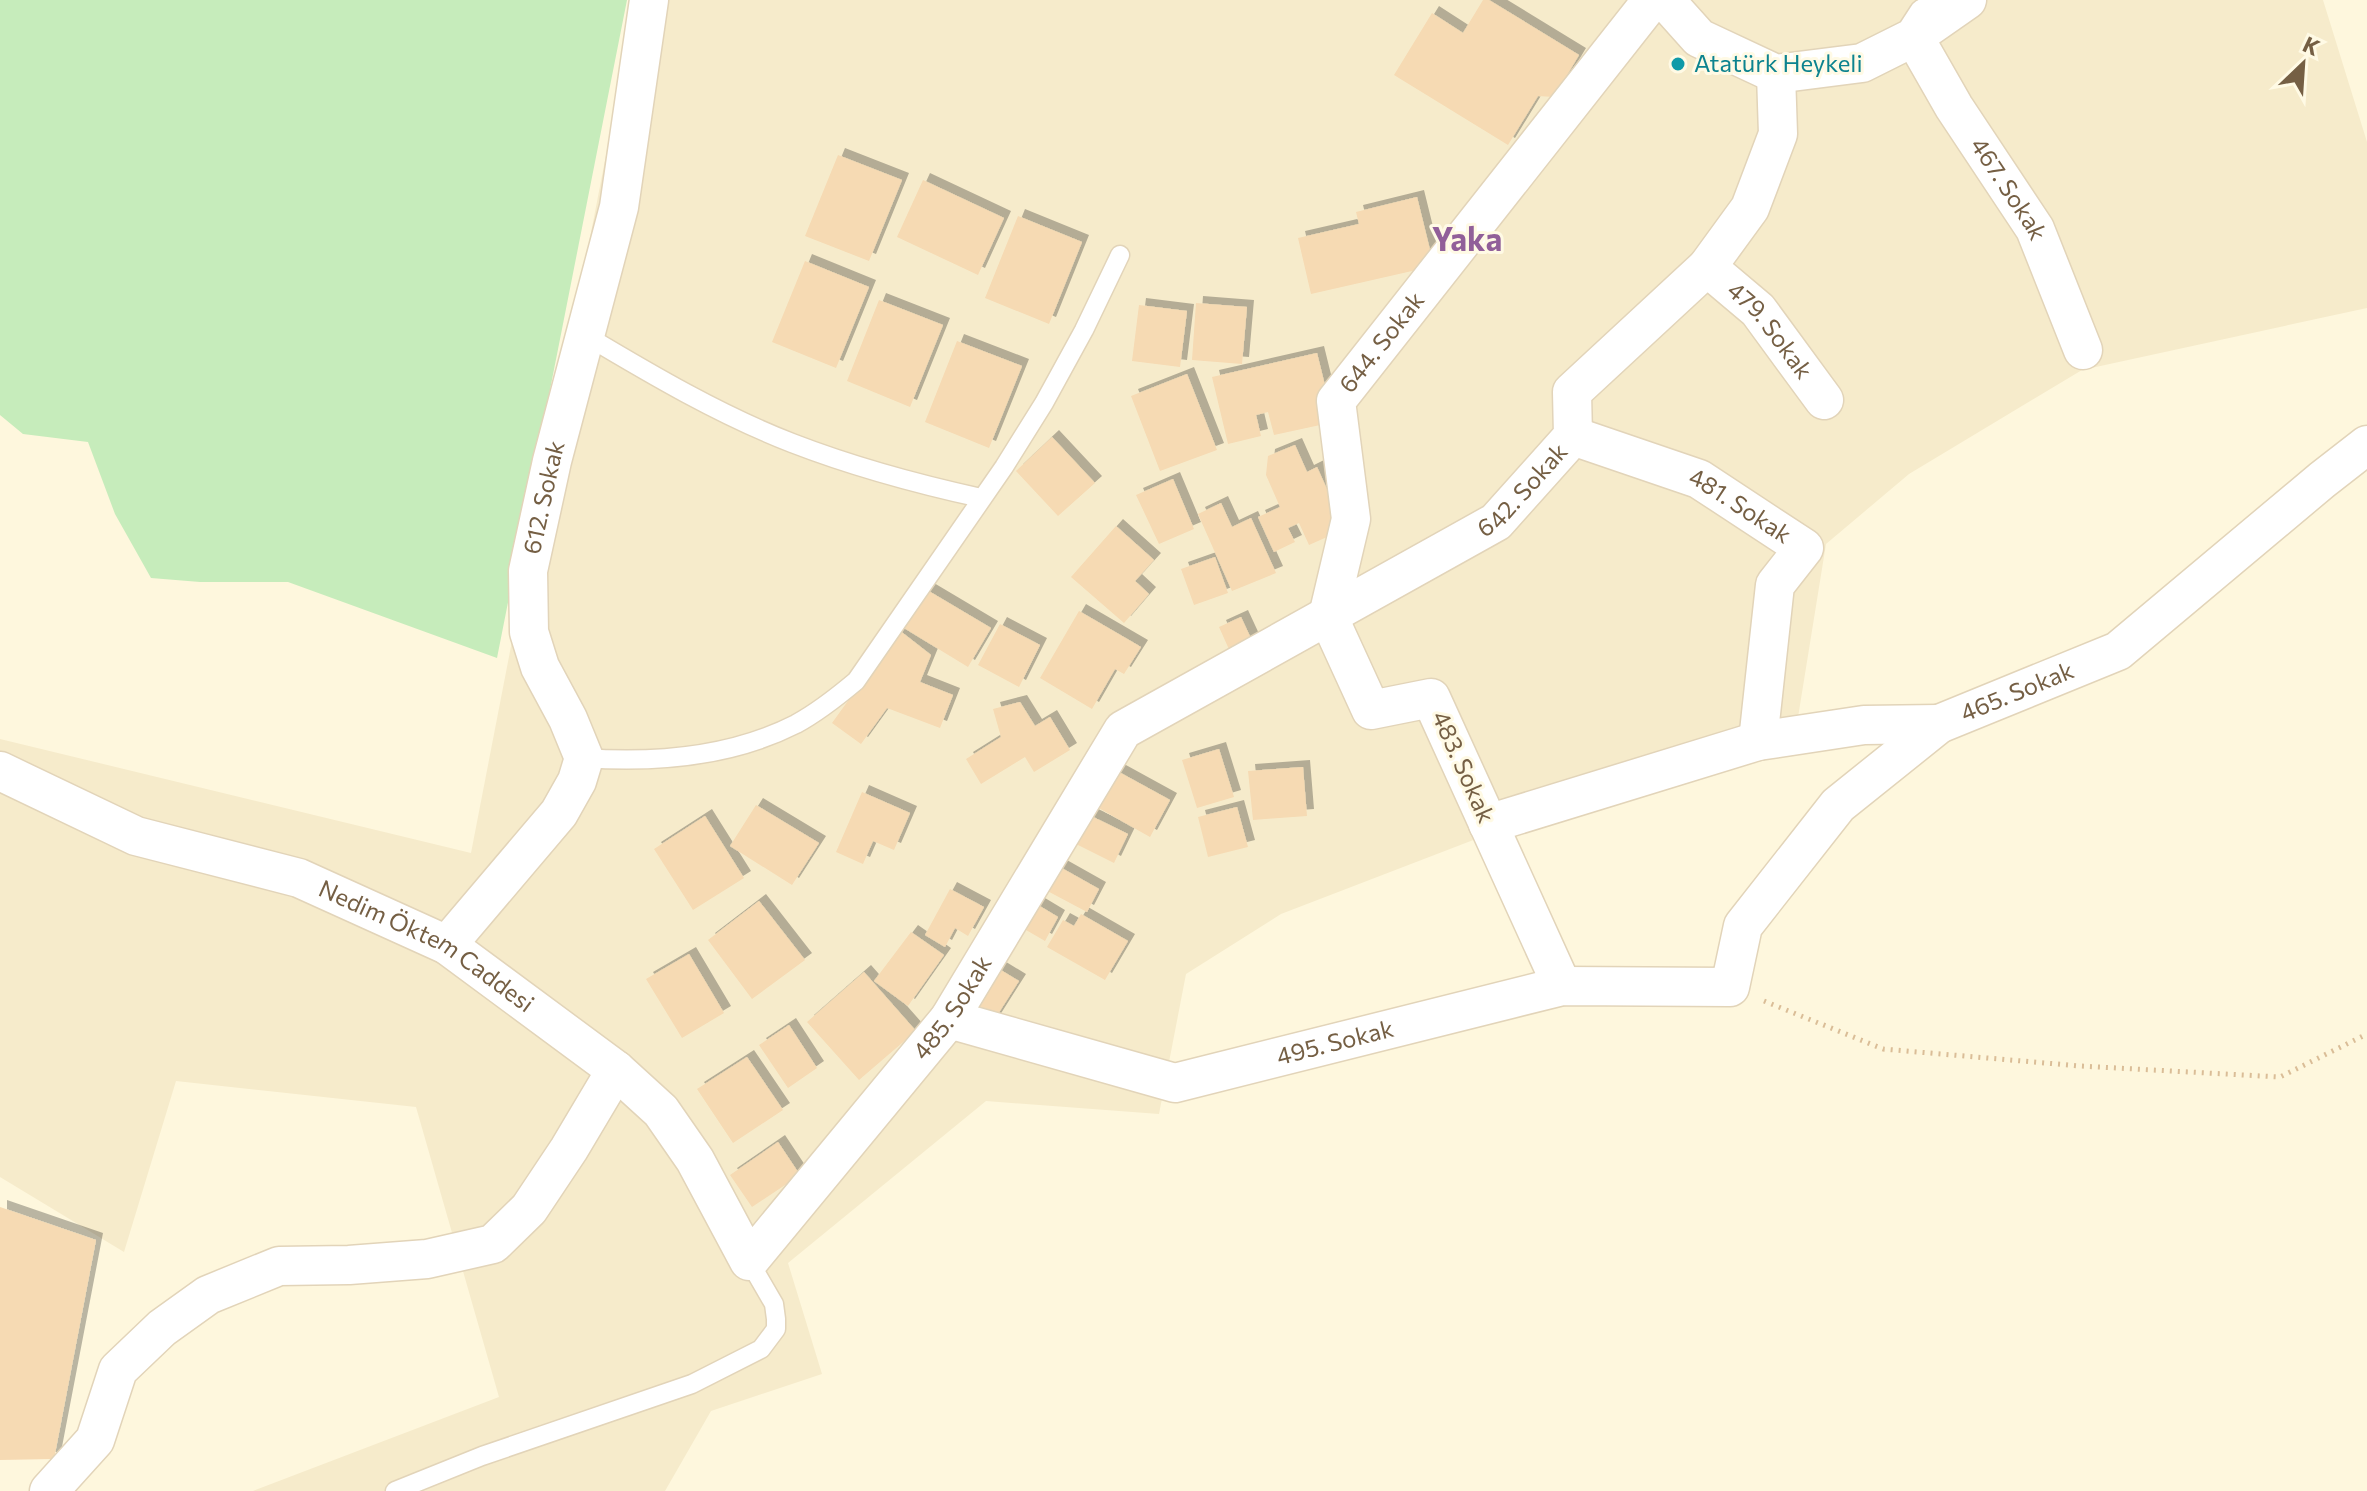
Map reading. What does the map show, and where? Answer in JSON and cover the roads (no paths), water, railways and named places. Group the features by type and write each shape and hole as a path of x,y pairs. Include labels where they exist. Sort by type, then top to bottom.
{"street":[{"name":"612. Sokak","path":"584,758 568,719 540,667 529,632 528,571 552,461 619,207 649,0"},
{"name":"644. Sokak","path":"1328,616 1351,519 1336,401 1652,0"},
{"path":"1665,0 1699,38 1776,74 1862,63 1914,37 1967,0"},
{"path":"1914,37 1938,0"},
{"name":"467. Sokak","path":"1914,37 1954,107 2035,229 2083,350"},
{"name":"642. Sokak","path":"1123,730 1496,522 1573,436 1572,392 1707,267 1750,208 1778,134 1776,74"},
{"name":"479. Sokak","path":"1707,267 1758,310 1824,400"},
{"name":"481. Sokak","path":"1573,436 1699,479 1804,548 1775,585 1758,741"},
{"name":"465. Sokak","path":"1730,987 1743,926 1838,805 1939,724 2118,651 2367,445"},
{"name":"483. Sokak","path":"1328,616 1371,710 1431,698 1562,986"},
{"path":"1488,824 1758,741 1864,725 1939,724"},
{"name":"485. Sokak","path":"749,1261 949,1019 1123,730"},
{"path":"447,945 559,813 577,781 584,758"},
{"name":"Nedim Öktem Caddesi","path":"0,771 136,836 299,878 447,945 616,1070 661,1111 695,1160 749,1261"},
{"name":"495. Sokak","path":"949,1019 1175,1083 1562,986 1730,987"},
{"path":"49,1491 95,1440 118,1370 162,1328 208,1295 279,1266 427,1259 493,1244 529,1209 616,1070"}],"lane":[{"path":"584,758 649,760 689,756 763,738 828,704 856,681 1044,403 1120,255"},
{"path":"585,335 651,375 720,411 791,442 917,484 981,498"},
{"path":"395,1491 482,1456 692,1384 761,1349 776,1329 774,1304 749,1261"}],"place":[{"name":"Atatürk Heykeli","path":"1678,64"}],"district":[{"name":"Yaka","path":"1467,240"}]}
